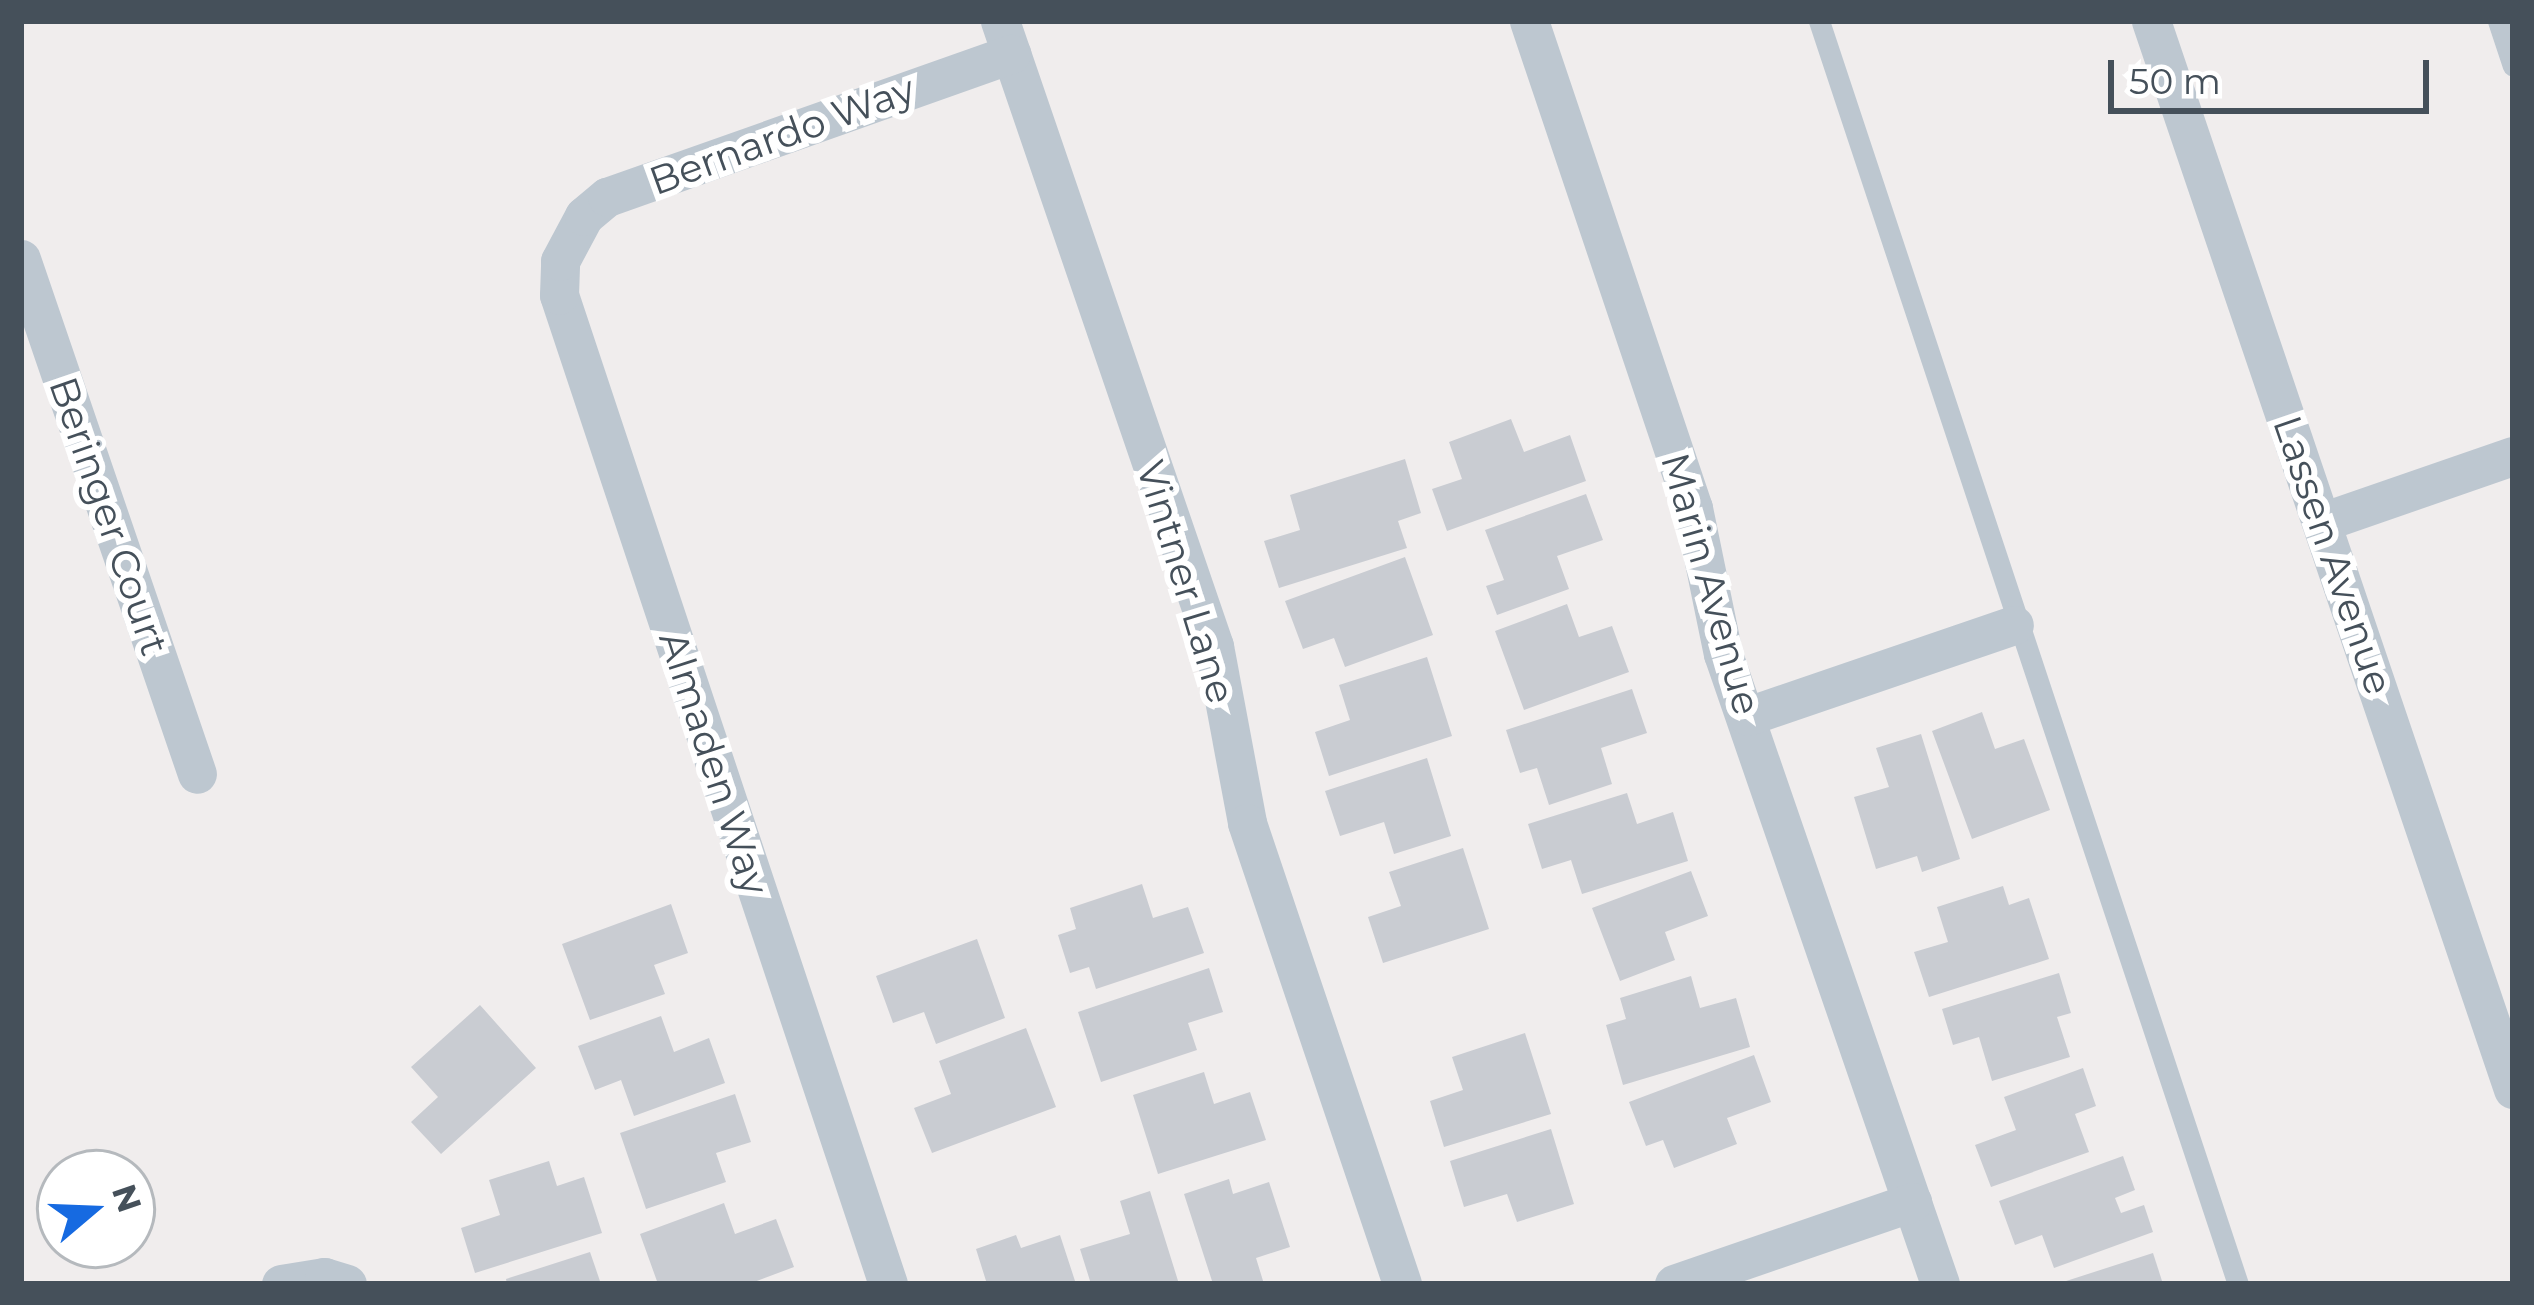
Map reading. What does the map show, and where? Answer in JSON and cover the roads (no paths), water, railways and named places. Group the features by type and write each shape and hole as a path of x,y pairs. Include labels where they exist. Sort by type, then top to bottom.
{"street":[{"name":"Marin Avenue","path":"1529,21 1693,508 1723,654 1940,1284"},
{"name":"Lassen Avenue","path":"2151,21 2513,1089"},
{"name":"Bernardo Way","path":"568,240 607,197 1006,37"},
{"name":"Vintner Lane","path":"1006,37 1214,646 1246,823 1402,1284"},
{"name":"Almaden Way","path":"568,240 559,295 888,1284"},
{"name":"Beringer Court","path":"21,259 197,773"},
{"path":"2322,522 2513,456"},
{"path":"1748,716 2014,625"},
{"path":"1673,1284 1912,1202"},
{"path":"281,1284 324,1277 347,1284"}],"lane":[{"path":"1819,21 2014,625 2239,1284"},
{"path":"2498,21 2513,66"}]}
